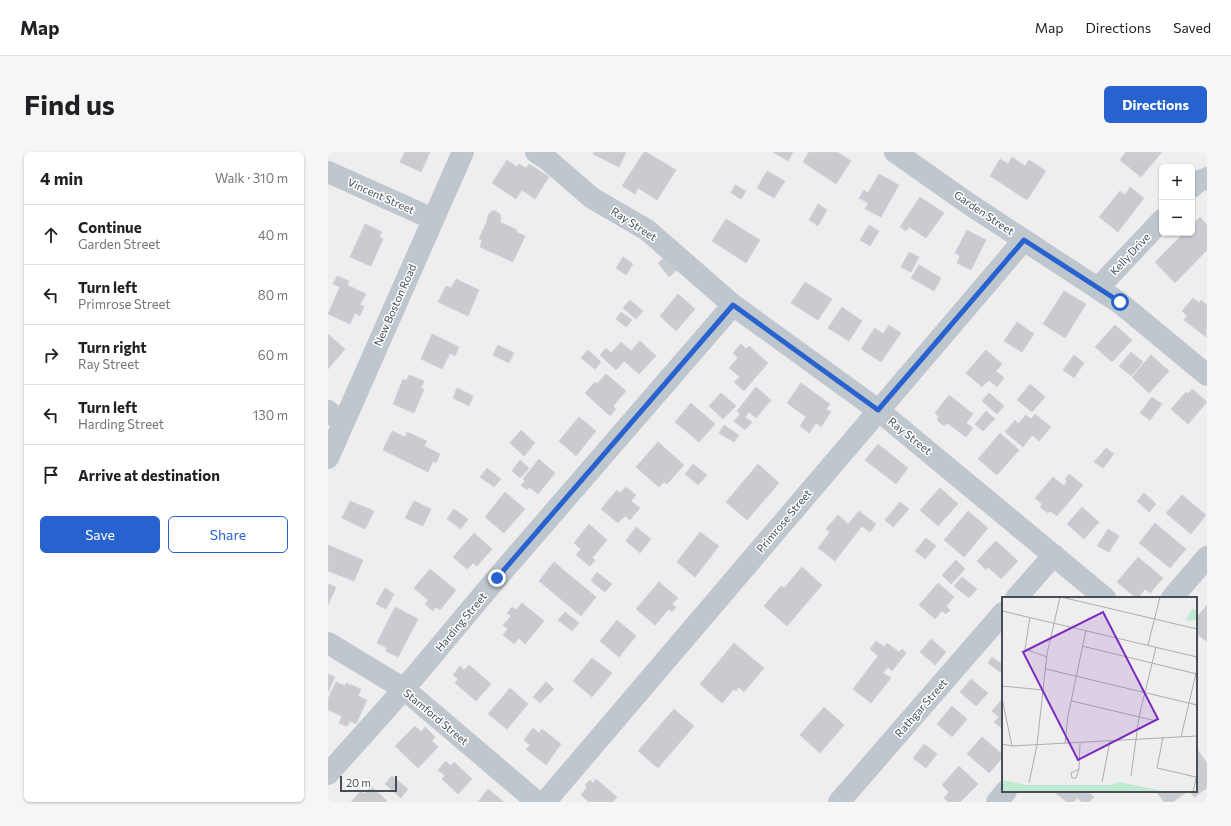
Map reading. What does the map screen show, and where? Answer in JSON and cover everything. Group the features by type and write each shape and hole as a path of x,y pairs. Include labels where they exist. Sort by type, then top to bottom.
{"street":[{"name":"New Boston Road","path":"328,458 336,417 433,219 463,152"},
{"name":"Ray Street","path":"536,152 548,160 592,198 647,230 733,305 878,410 1054,554 1104,597"},
{"name":"Garden Street","path":"897,153 1024,240 1120,302 1207,375"},
{"name":"Vincent Street","path":"328,172 433,219"},
{"path":"1195,184 1207,178"},
{"name":"Kelly Drive","path":"1098,288 1159,223"},
{"name":"Primrose Street","path":"545,802 1024,240"},
{"name":"Harding Street","path":"328,774 404,689 497,578 733,305"},
{"path":"1017,597 1054,554"},
{"path":"1173,597 1207,557"},
{"name":"Rathgar Street","path":"840,802 1002,614"},
{"name":"Stamford Street","path":"328,643 404,689 537,802"},
{"path":"997,802 1005,792"}],"building":[{"path":"405,152 430,152 421,172 400,162"},
{"path":"594,152 626,152 619,167 593,154"},
{"path":"644,152 676,170 657,200 638,188 635,194 622,186"},
{"path":"773,152 793,152 788,161"},
{"path":"809,152 837,152 851,161 836,184 803,162"},
{"path":"1126,152 1162,152 1141,177 1120,160"},
{"path":"1012,157 1025,166 1029,160 1046,171 1027,200 990,176 1000,159 1008,164"},
{"path":"507,160 517,167 519,164 526,168 529,164 549,177 535,199 522,190 516,199 492,183"},
{"path":"767,171 785,181 774,198 757,188"},
{"path":"879,174 899,185 881,217 865,209 868,203 859,198 864,190 868,193"},
{"path":"735,185 746,191 741,199 731,193"},
{"path":"1130,187 1144,198 1118,232 1099,217 1120,191 1125,195"},
{"path":"920,197 944,213 926,238 909,227 906,231 900,227"},
{"path":"818,204 827,210 818,226 809,220"},
{"path":"492,211 496,211 500,214 500,222 517,230 516,232 525,236 513,262 480,247 482,240 479,239 488,215"},
{"path":"1200,217 1207,225 1207,250 1175,283 1155,262 1181,236 1195,236 1195,222"},
{"path":"726,219 760,240 746,263 712,241"},
{"path":"365,224 382,232 379,237 383,239 371,266 350,257"},
{"path":"869,225 879,231 870,246 860,240"},
{"path":"967,230 986,240 971,270 957,263 960,256 955,253"},
{"path":"909,252 919,257 911,272 901,267"},
{"path":"666,256 677,270 669,277 658,263"},
{"path":"623,257 633,264 626,275 616,268"},
{"path":"919,265 941,278 934,291 911,278"},
{"path":"337,276 349,281 347,285 366,294 360,305 364,306 360,316 355,313 350,324 328,314 340,287 333,284"},
{"path":"456,279 479,290 468,316 438,302 446,286 451,288"},
{"path":"805,282 832,299 818,320 791,303"},
{"path":"1064,291 1086,304 1065,338 1043,324"},
{"path":"678,294 695,309 676,331 660,316"},
{"path":"1193,298 1199,303 1201,300 1207,305 1206,337 1184,320 1187,316 1182,311"},
{"path":"630,300 643,311 636,319 623,308"},
{"path":"842,307 862,321 849,341 828,328"},
{"path":"621,312 632,320 626,327 616,319"},
{"path":"1017,322 1034,334 1022,352 1004,341"},
{"path":"889,325 901,333 881,362 861,349 875,328 883,334"},
{"path":"1115,325 1132,340 1112,362 1095,347"},
{"path":"328,334 345,349 328,369"},
{"path":"432,334 459,347 455,356 450,353 442,369 421,359"},
{"path":"640,341 656,356 639,374 624,361 616,370 600,355 606,348 611,353 621,342 631,351"},
{"path":"741,344 746,349 749,346 768,363 744,391 734,382 740,377 729,368 738,358 733,353"},
{"path":"498,345 514,353 509,363 493,355"},
{"path":"588,350 601,362 595,369 581,358"},
{"path":"986,350 1002,364 996,371 1004,378 997,387 989,380 982,387 966,373"},
{"path":"1131,352 1143,362 1131,376 1119,366"},
{"path":"1074,355 1084,363 1074,378 1063,370"},
{"path":"1151,355 1169,371 1149,393 1132,377"},
{"path":"606,374 626,391 613,406 616,409 610,416 585,393 595,382 597,384"},
{"path":"409,375 424,381 421,388 424,389 414,413 393,404 403,379 406,381"},
{"path":"801,383 830,404 826,409 831,412 821,427 816,423 809,433 800,426 806,417 787,403"},
{"path":"1030,384 1045,397 1032,412 1017,400"},
{"path":"756,387 771,400 756,418 749,412 745,417 752,422 745,430 734,421 740,414 737,411"},
{"path":"457,388 473,396 469,406 453,398"},
{"path":"1192,389 1207,402 1188,424 1171,409 1186,392 1188,394"},
{"path":"721,393 736,406 723,419 709,406"},
{"path":"989,393 1004,406 997,414 982,401"},
{"path":"949,395 973,414 966,423 973,428 966,437 947,423 944,426 937,420 939,417 935,413"},
{"path":"1152,397 1162,404 1150,420 1140,413"},
{"path":"691,403 715,424 699,442 675,422"},
{"path":"986,411 995,419 983,431 975,424"},
{"path":"1035,414 1051,427 1039,441 1032,435 1023,447 1005,432 1015,420 1018,424 1026,415 1031,419"},
{"path":"579,417 596,431 576,456 559,441"},
{"path":"724,425 739,435 734,442 719,433"},
{"path":"521,430 535,443 524,456 510,443"},
{"path":"392,431 405,437 407,432 427,441 424,446 440,454 436,463 433,461 428,472 383,450"},
{"path":"1000,433 1019,450 997,475 978,459"},
{"path":"658,442 684,465 667,484 664,482 659,487 636,467"},
{"path":"878,444 908,468 896,484 865,460"},
{"path":"1106,448 1114,454 1103,468 1094,462"},
{"path":"539,459 555,473 538,494 529,487 527,490 521,485 525,481 523,479"},
{"path":"520,460 529,468 520,478 512,471"},
{"path":"693,464 707,475 698,485 685,474"},
{"path":"758,464 779,483 747,520 726,502"},
{"path":"487,468 501,479 494,487 480,477"},
{"path":"1069,474 1083,485 1057,516 1050,511 1048,513 1040,507 1042,504 1035,498 1053,477 1064,486 1067,481 1065,479"},
{"path":"626,487 636,495 631,501 640,508 630,520 625,516 618,523 601,509 617,490 620,493"},
{"path":"940,488 958,504 938,526 920,510"},
{"path":"505,492 525,509 504,533 485,517"},
{"path":"1144,493 1156,504 1149,512 1137,501"},
{"path":"1182,495 1206,515 1191,534 1166,513"},
{"path":"350,501 374,511 365,529 342,518"},
{"path":"414,501 431,509 423,526 405,518"},
{"path":"900,502 909,509 893,527 885,520"},
{"path":"1082,507 1099,522 1084,539 1067,524"},
{"path":"454,509 468,519 461,529 447,519"},
{"path":"859,511 876,524 870,532 862,526 835,561 818,548 830,532 826,529 838,515 848,524"},
{"path":"968,511 988,528 964,557 944,540"},
{"path":"1155,523 1186,549 1170,568 1139,543"},
{"path":"589,524 607,540 592,558 595,560 590,566 576,555 581,549 574,543"},
{"path":"636,527 651,539 640,553 626,541"},
{"path":"1108,529 1119,536 1109,552 1097,546"},
{"path":"700,532 719,546 695,577 677,562"},
{"path":"474,533 492,549 477,566 473,563 467,569 453,557"},
{"path":"926,538 936,546 925,559 915,551"},
{"path":"996,541 1018,561 1001,579 988,567 986,570 977,561"},
{"path":"328,545 363,560 354,581 328,571"},
{"path":"1138,557 1163,578 1150,593 1145,589 1139,597 1135,597 1117,582"},
{"path":"956,560 965,569 951,584 942,575"},
{"path":"554,562 596,597 581,616 539,581"},
{"path":"802,567 822,585 787,626 764,606 781,586 784,588"},
{"path":"430,569 456,590 440,610 436,607 433,611 425,604 428,600 414,588"},
{"path":"597,572 612,584 605,592 591,581"},
{"path":"962,577 977,589 969,598 954,586"},
{"path":"659,582 678,598 672,604 676,607 672,612 669,609 655,625 636,609"},
{"path":"938,583 954,597 946,606 950,610 946,614 942,611 935,619 919,605"},
{"path":"328,584 336,587 328,605"},
{"path":"385,588 394,594 386,609 376,604"},
{"path":"522,603 544,621 525,644 519,638 514,644 503,635 508,629 503,625 511,616 507,613 512,607 516,610"},
{"path":"1207,605 1206,641 1197,634 1197,617"},
{"path":"395,607 418,619 398,657 386,651 387,648 377,643"},
{"path":"565,612 579,623 572,631 558,620"},
{"path":"617,620 636,636 619,657 600,641"},
{"path":"931,639 946,652 935,665 920,652"},
{"path":"876,641 884,647 887,643 899,652 902,649 906,653 892,671 888,667 883,673 891,678 871,703 853,689 878,656 870,649"},
{"path":"734,643 764,668 744,692 739,687 736,691 734,689 722,703 700,684"},
{"path":"992,657 1002,664 1002,670 1000,672 988,663"},
{"path":"592,658 612,673 592,697 573,681"},
{"path":"469,665 491,684 476,701 455,683 458,679 453,675 460,666 464,670"},
{"path":"328,674 335,677 328,692"},
{"path":"971,679 988,693 976,706 960,692"},
{"path":"336,682 345,686 346,683 361,689 358,696 367,700 356,724 350,721 347,726 339,723 342,716 328,710 328,699"},
{"path":"546,682 554,689 540,703 533,697"},
{"path":"510,688 528,704 507,729 488,714"},
{"path":"1002,699 1002,728 994,722 999,717 992,711"},
{"path":"952,706 967,719 952,737 937,724"},
{"path":"824,707 844,725 820,753 800,735"},
{"path":"674,709 694,726 658,768 638,751"},
{"path":"415,726 421,732 425,727 435,737 432,741 438,747 418,768 395,746"},
{"path":"533,728 539,733 542,729 561,744 546,765 526,749 530,745 524,740"},
{"path":"982,737 1002,754 1002,758 989,773 967,754"},
{"path":"924,744 937,754 926,768 913,758"},
{"path":"1197,749 1207,763 1207,788 1194,797 1191,792 1197,792"},
{"path":"446,761 451,766 454,762 472,779 458,794 442,779 445,776 438,770"},
{"path":"959,766 978,784 960,802 949,802 944,798 949,792 942,785"},
{"path":"392,776 408,789 401,798 385,784"},
{"path":"596,779 617,797 613,802 589,802 581,795 587,787 585,785 590,780 593,783"},
{"path":"371,786 387,801 386,802 351,802 361,791 364,794"},
{"path":"488,789 504,802 478,802"},
{"path":"1054,792 1088,792 1094,797 1089,802 1082,802 1077,798 1074,802 1067,802"},
{"path":"1157,792 1187,792 1173,802 1164,802"}],"route":[{"path":"497,578 733,305 878,410 1024,240 1120,302"}]}
